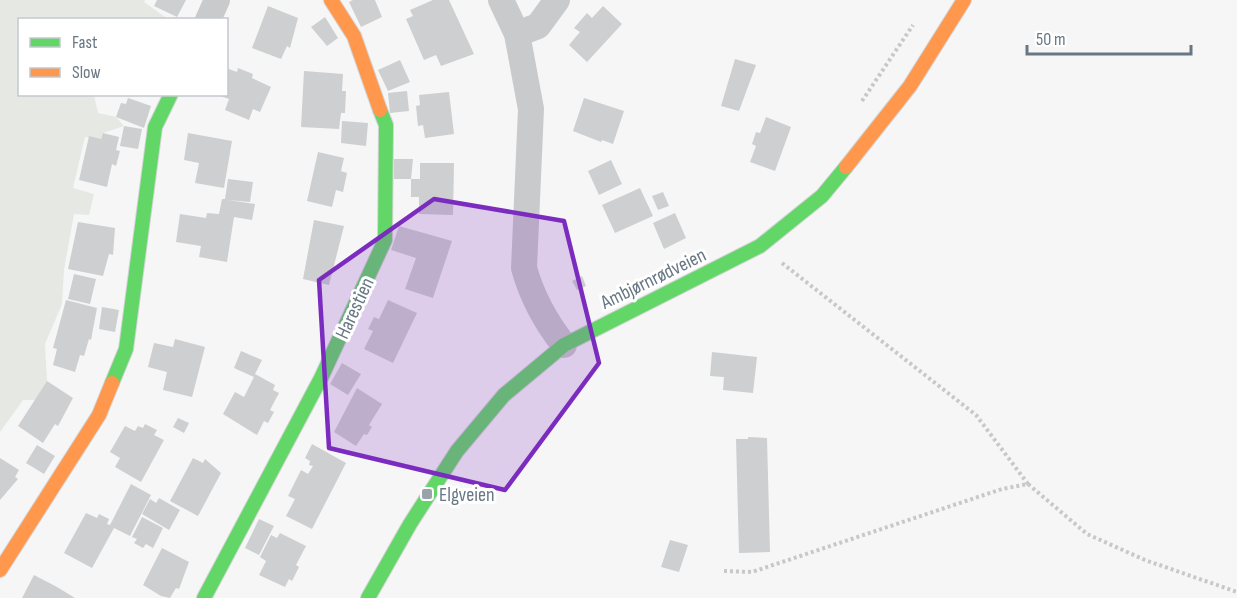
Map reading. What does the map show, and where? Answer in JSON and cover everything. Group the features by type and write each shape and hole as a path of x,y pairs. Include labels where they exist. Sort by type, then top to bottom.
{"street":[{"path":"209,18 217,0"},
{"name":"Harestien","path":"204,598 321,378 385,240 386,126 354,36 331,0"},
{"path":"501,0 517,34 531,109 524,268 530,292 549,326 564,345"},
{"path":"517,34 538,26 557,0"},
{"name":"Ambjørnrødveien","path":"368,598 410,524 457,451 504,395 564,345 760,246 822,196 864,147 910,86 964,0"},
{"path":"0,570 99,415 126,349 155,127 170,96"}],"path":[{"path":"760,246 976,415 1029,484 1087,534 1145,560 1237,592"},
{"path":"724,571 752,572 1002,489 1029,484"}],"highlighted area":[{"path":"434,199 564,221 599,363 505,490 329,448 319,280"}],"shaded area":[{"path":"0,0 145,0 144,2 167,18 18,18 18,96 94,96 98,113 116,117 124,126 103,133 101,139 85,137 73,188 94,194 89,215 74,214 64,270 62,304 45,344 47,381 35,400 23,400 0,432"}],"building":[{"path":"157,0 186,0 177,17 154,6"},
{"path":"375,0 382,17 361,27 349,2"},
{"path":"433,0 449,0 474,54 441,66 436,55 424,60 406,19 413,16 410,10"},
{"path":"268,6 298,18 290,48 287,46 281,59 252,48"},
{"path":"603,6 622,24 587,62 569,45 580,32 574,28 587,13 592,18"},
{"path":"325,17 338,38 327,46 311,27"},
{"path":"735,59 756,65 739,111 721,106"},
{"path":"400,60 410,82 388,91 378,70"},
{"path":"238,68 253,74 252,78 271,87 260,112 253,109 249,120 225,110 229,99 221,96 228,96 228,69 237,72"},
{"path":"304,71 343,74 342,91 346,91 345,113 341,113 339,129 301,127"},
{"path":"407,91 409,111 390,113 388,93"},
{"path":"449,92 454,134 425,138 423,125 418,126 416,106 420,105 419,95"},
{"path":"128,98 151,106 144,128 116,117 121,103 126,104"},
{"path":"584,98 624,111 613,144 602,140 601,142 573,131"},
{"path":"766,117 791,127 775,171 750,162 756,146 752,144 756,132 760,133"},
{"path":"342,121 368,123 366,146 341,143"},
{"path":"124,126 142,129 138,149 120,146"},
{"path":"103,133 119,137 116,150 120,151 116,166 112,164 107,187 79,180 89,136 101,139"},
{"path":"188,133 232,141 224,188 195,183 199,163 184,160"},
{"path":"318,152 344,158 341,171 347,173 343,192 336,190 332,207 307,201"},
{"path":"394,159 413,159 411,179 394,179"},
{"path":"611,160 622,184 599,195 588,171"},
{"path":"420,163 454,163 453,215 419,214 419,197 411,197 411,179 420,179"},
{"path":"228,179 253,182 250,202 228,200 255,204 252,220 234,217 227,262 199,257 201,246 176,242 180,214 206,218 207,213 219,214 222,199 225,199"},
{"path":"640,188 653,216 615,233 602,205"},
{"path":"663,192 669,206 658,210 652,196"},
{"path":"675,213 686,238 664,249 653,223"},
{"path":"314,220 344,226 329,285 303,279"},
{"path":"78,222 115,228 113,255 109,254 103,276 68,269"},
{"path":"399,226 452,241 433,298 405,289 416,258 391,250"},
{"path":"74,274 96,279 90,304 68,299"},
{"path":"582,276 586,286 577,290 572,281"},
{"path":"66,300 97,308 91,340 89,339 84,356 80,355 75,372 53,365 57,349 53,348"},
{"path":"388,300 417,313 393,363 364,349 373,331 368,329 374,317 379,319"},
{"path":"102,307 119,310 115,332 99,329"},
{"path":"175,339 205,347 192,397 163,390 167,372 148,367 154,343 173,347"},
{"path":"241,351 262,360 255,374 275,385 273,390 279,393 270,410 274,412 268,423 264,421 257,435 223,414 235,392 244,397 254,377 234,368"},
{"path":"712,352 757,357 753,393 723,390 724,377 710,376"},
{"path":"342,363 361,374 348,395 330,384"},
{"path":"47,381 73,398 58,426 55,424 43,443 18,426"},
{"path":"357,388 382,404 369,425 372,427 356,446 334,432"},
{"path":"178,418 189,423 184,433 173,427"},
{"path":"145,424 157,430 154,435 164,440 141,482 115,467 120,458 110,452 125,426 135,431 138,426 143,428"},
{"path":"748,437 767,438 770,552 739,553 736,439 748,439"},
{"path":"312,444 346,463 312,529 286,516 295,499 288,496 301,470 308,474 313,466 309,465 310,461 305,458"},
{"path":"37,445 55,456 44,474 26,463"},
{"path":"0,458 19,470 15,477 18,479 0,500"},
{"path":"193,458 203,463 205,459 221,473 198,516 170,501"},
{"path":"131,484 151,495 130,536 114,528 92,568 64,553 86,513 97,518 99,514 109,519 107,524 110,525"},
{"path":"159,498 180,510 169,530 142,514 150,499 156,503"},
{"path":"142,517 163,528 153,548 146,544 143,548 134,543 137,539 132,537"},
{"path":"259,519 274,526 259,555 245,548"},
{"path":"280,533 306,546 296,565 299,567 292,581 289,579 285,587 259,575 266,561 260,557 271,535 277,538"},
{"path":"670,540 688,545 679,572 661,567"},
{"path":"162,548 189,562 179,589 176,588 170,598 161,596 143,585"},
{"path":"34,575 57,587 75,598 22,598"}],"traffic: fast":[{"path":"112,383 126,349 155,127 170,96"},
{"path":"204,598 321,378 385,240 386,125 380,110"},
{"path":"368,598 410,524 457,451 504,395 564,345 760,246 822,196 846,167"}],"traffic: slow":[{"path":"331,0 354,36 380,110"},
{"path":"846,167 910,86 964,0"},
{"path":"0,570 99,415 112,383"}],"place":[{"name":"Elgveien","path":"427,494"}]}
